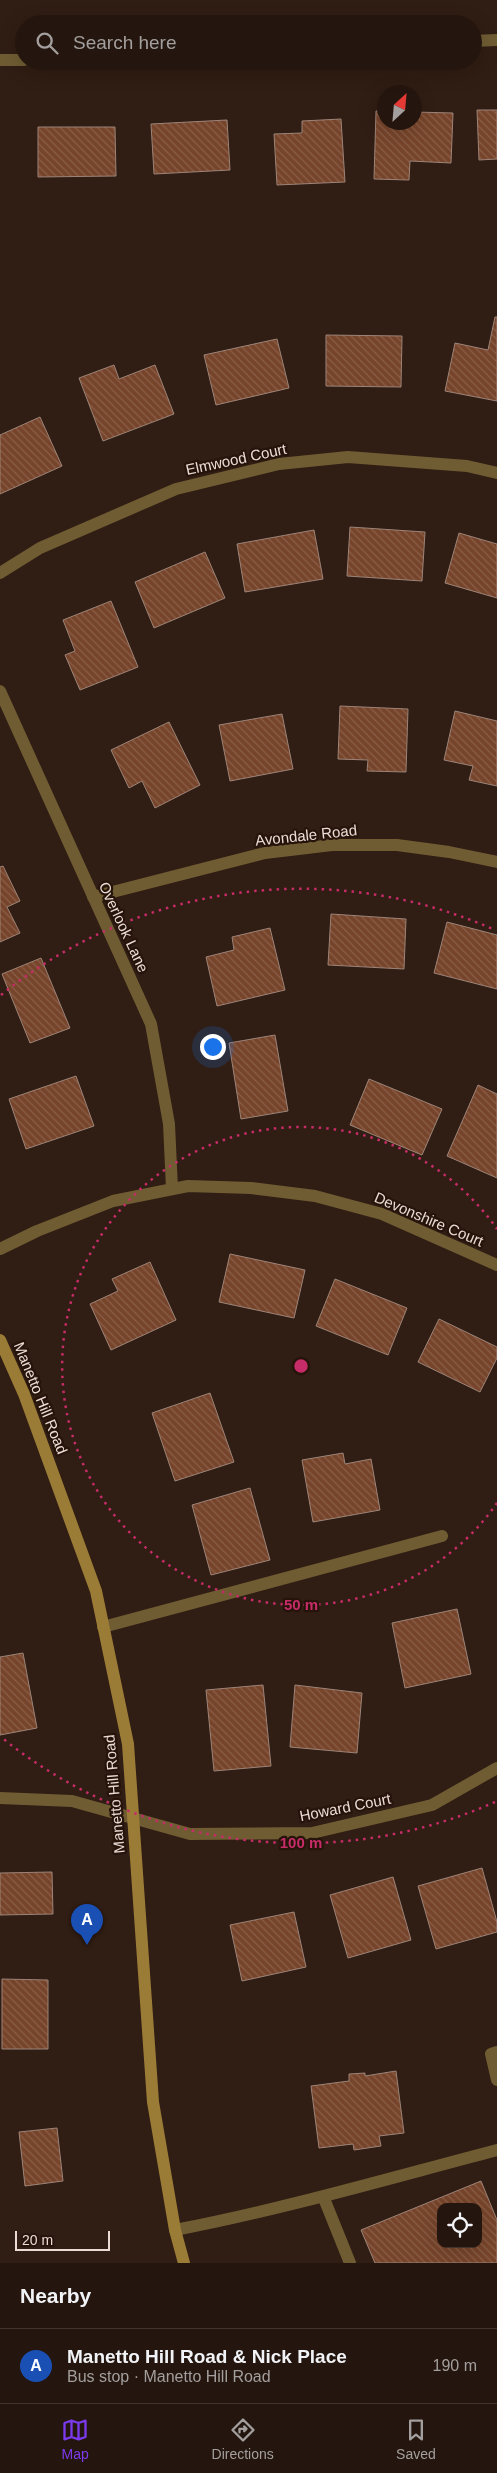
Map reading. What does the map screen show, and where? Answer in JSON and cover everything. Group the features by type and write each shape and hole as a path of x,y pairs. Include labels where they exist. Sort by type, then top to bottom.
{"main road":[{"name":"Manetto Hill Road","path":"0,1340 24,1394 96,1591 128,1744 153,2102 175,2230 184,2263"}],"street":[{"path":"482,41 497,40"},
{"path":"0,60 15,60"},
{"name":"Elmwood Court","path":"0,573 40,548 176,489 279,464 348,457 467,466 497,473"},
{"name":"Overlook Lane","path":"0,691 151,1024 169,1124 172,1189"},
{"name":"Avondale Road","path":"93,897 266,853 332,845 397,845 449,852 497,862"},
{"name":"Devonshire Court","path":"0,1249 37,1231 113,1201 188,1186 251,1188 315,1196 382,1214 497,1265"},
{"path":"103,1627 442,1536"},
{"name":"Howard Court","path":"0,1798 72,1801 190,1834 312,1833 432,1805 497,1768"},
{"path":"497,2052 491,2054 497,2080"},
{"path":"175,2230 226,2220 323,2196 497,2150"},
{"path":"323,2196 350,2263"}],"building":[{"path":"477,110 497,110 497,159 479,160"},
{"path":"376,111 377,130 422,130 422,112 453,113 451,163 410,161 409,180 374,179"},
{"path":"341,119 345,182 277,185 274,134 302,133 302,121"},
{"path":"227,120 230,170 154,174 151,124"},
{"path":"38,127 115,127 116,176 38,177"},
{"path":"495,317 497,317 497,401 445,391 455,343 488,350"},
{"path":"326,335 402,336 401,387 326,386"},
{"path":"277,339 289,388 216,405 204,355"},
{"path":"114,365 119,379 155,365 174,414 103,441 79,378"},
{"path":"40,417 62,466 0,494 0,435"},
{"path":"350,527 425,532 422,581 347,576"},
{"path":"314,530 323,579 245,592 237,544"},
{"path":"459,533 497,544 497,598 445,583"},
{"path":"205,552 225,598 154,628 135,582"},
{"path":"111,601 138,667 80,690 65,655 75,651 63,620"},
{"path":"340,706 408,709 406,772 367,771 368,760 338,759"},
{"path":"455,711 497,721 497,786 469,780 473,766 444,760"},
{"path":"282,714 293,769 230,781 219,725"},
{"path":"169,722 200,785 155,808 142,781 129,788 111,750"},
{"path":"3,866 20,901 7,907 20,933 0,942 0,867"},
{"path":"331,914 406,919 404,969 328,965"},
{"path":"447,922 497,935 497,989 434,973"},
{"path":"270,928 285,990 217,1006 206,957 234,950 232,937"},
{"path":"41,958 70,1028 30,1043 2,974"},
{"path":"275,1035 288,1111 241,1119 229,1043"},
{"path":"76,1076 94,1126 26,1149 9,1099"},
{"path":"369,1079 442,1109 422,1155 350,1125"},
{"path":"478,1085 497,1094 497,1178 447,1156"},
{"path":"230,1254 305,1270 294,1318 219,1302"},
{"path":"150,1262 176,1320 111,1350 90,1304 118,1291 112,1279"},
{"path":"335,1279 407,1308 388,1355 316,1326"},
{"path":"439,1319 497,1347 497,1358 480,1392 418,1362"},
{"path":"210,1393 234,1462 175,1481 152,1413"},
{"path":"343,1453 345,1464 371,1459 380,1510 313,1522 302,1460"},
{"path":"250,1488 270,1560 211,1575 192,1505"},
{"path":"457,1609 471,1674 405,1688 392,1623"},
{"path":"23,1653 37,1728 0,1735 0,1657"},
{"path":"263,1685 271,1766 214,1771 206,1690"},
{"path":"295,1685 362,1693 357,1753 290,1747"},
{"path":"482,1868 497,1922 497,1932 436,1949 418,1886"},
{"path":"52,1872 53,1914 0,1915 0,1873"},
{"path":"393,1877 411,1940 348,1958 330,1895"},
{"path":"294,1912 306,1967 242,1981 230,1925"},
{"path":"2,1979 48,1980 48,2049 2,2049"},
{"path":"396,2071 404,2133 379,2136 381,2146 354,2150 353,2144 319,2148 311,2086 349,2081 349,2074 365,2073 365,2076"},
{"path":"57,2128 63,2181 25,2186 19,2132"},
{"path":"481,2181 497,2220 497,2263 375,2263 361,2230"}],"place":[{"name":"Manetto Hill Road & Nick Place","path":"87,1945"}]}
